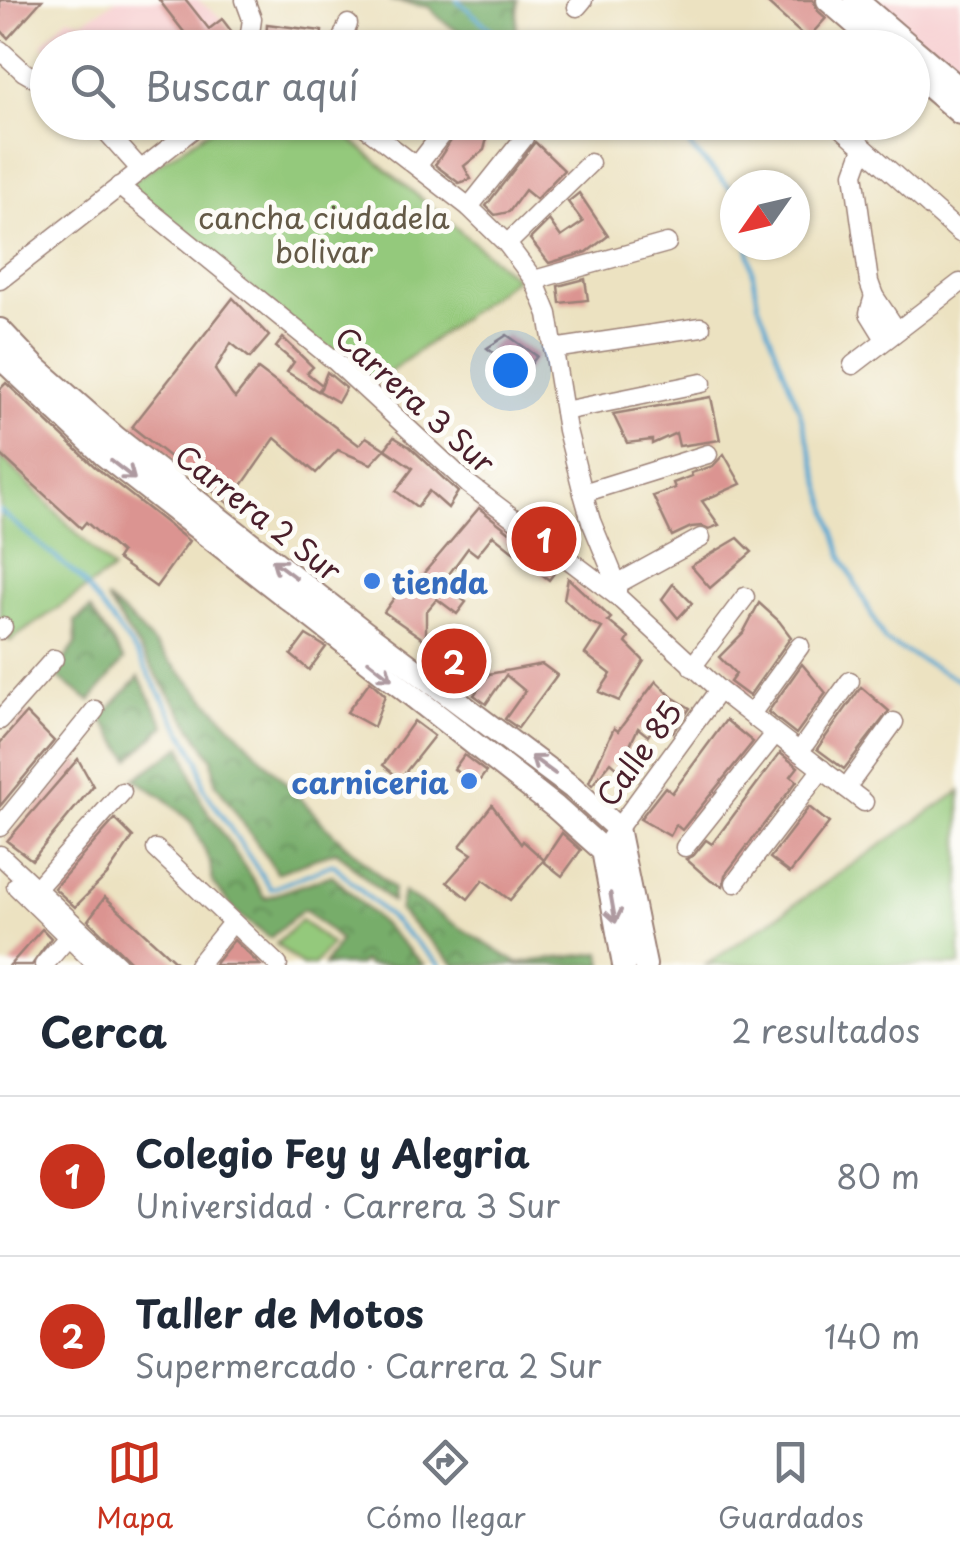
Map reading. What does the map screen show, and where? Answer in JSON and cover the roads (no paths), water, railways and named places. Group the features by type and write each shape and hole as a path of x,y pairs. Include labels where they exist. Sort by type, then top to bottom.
{"street":[{"path":"245,0 252,19 250,30"},
{"path":"828,0 863,30"},
{"path":"856,0 891,30"},
{"path":"346,30 348,24"},
{"path":"0,50 30,76"},
{"path":"930,63 960,89"},
{"path":"930,87 960,113"},
{"path":"114,140 140,169"},
{"path":"0,280 178,140"},
{"path":"384,140 469,207 508,244 534,280 548,314 583,493 617,590 702,538"},
{"path":"416,166 437,140"},
{"path":"469,207 522,140"},
{"path":"854,140 960,234"},
{"path":"863,148 854,173 874,296 869,313 891,334"},
{"path":"508,244 590,163"},
{"name":"Carrera 3 Sur","path":"118,186 335,361 468,484 617,590 719,690 864,802"},
{"path":"534,280 668,243"},
{"path":"852,365 960,283"},
{"path":"553,349 701,327"},
{"name":"Carrera 2 Sur","path":"0,330 88,426"},
{"name":"Carrera 2 Sur","path":"0,357 330,617 602,850"},
{"path":"564,411 702,384"},
{"path":"583,493 708,454"},
{"path":"692,666 746,598"},
{"name":"Carrera 2 Sur","path":"330,617 573,788 618,828"},
{"path":"750,714 800,646"},
{"path":"0,720 54,659"},
{"path":"799,752 850,681"},
{"name":"Calle 85","path":"602,850 719,690"},
{"path":"0,827 95,710"},
{"path":"846,788 894,722"},
{"path":"685,846 775,734"},
{"path":"736,883 822,770"},
{"path":"36,889 122,792"},
{"path":"618,828 645,965"},
{"path":"156,849 270,962"},
{"path":"602,850 624,965"},
{"path":"0,858 118,965"},
{"path":"0,858 10,880 95,964"},
{"path":"198,965 232,924"},
{"path":"44,965 69,936"}],"waterway":[{"path":"457,0 491,30"},
{"path":"686,140 720,178"},
{"path":"751,260 758,303 799,409 842,557 885,641 960,681"},
{"path":"0,511 79,577 139,657 199,761 204,789 271,889 333,864 440,965"}],"place":[{"name":"Colegio Fey y Alegria","path":"544,539"},
{"name":"tienda","path":"372,581"},
{"name":"Taller de Motos","path":"454,661"},
{"name":"carniceria","path":"469,781"}],"park label":[{"name":"cancha ciudadela bolivar","path":"324,233"}]}
